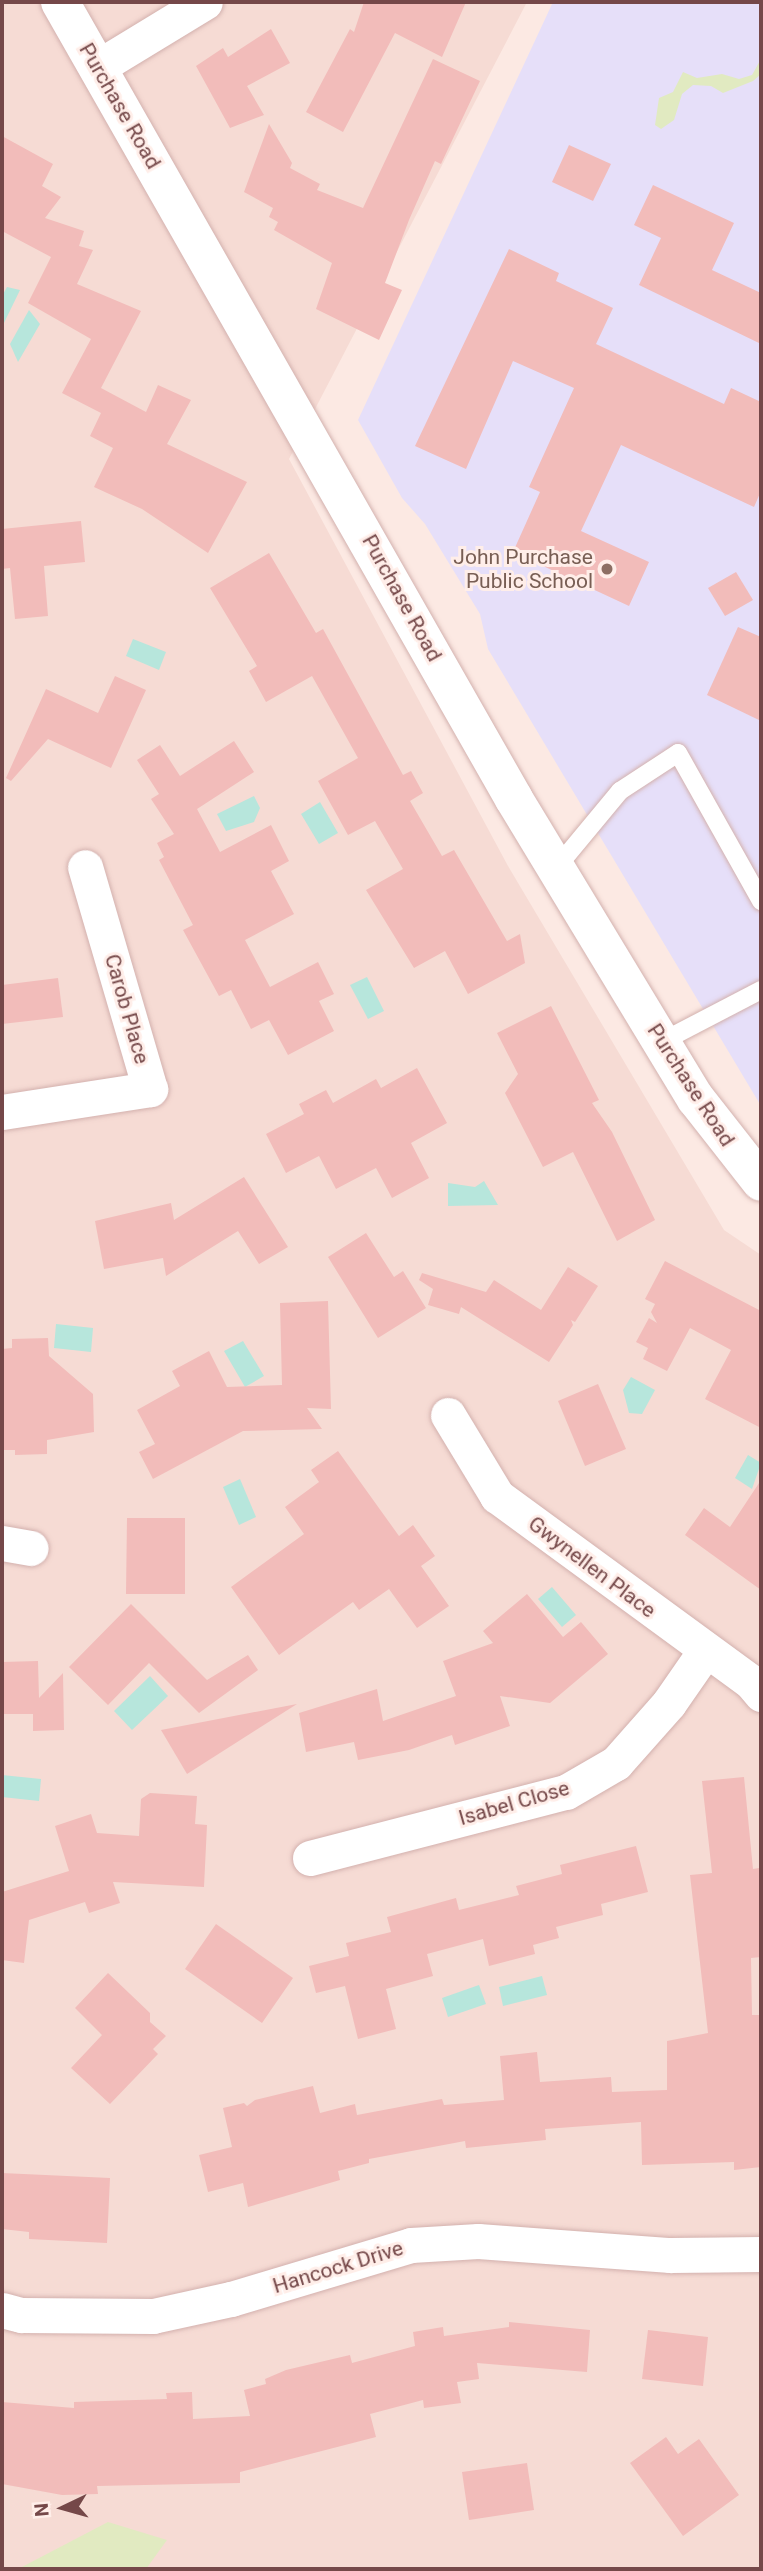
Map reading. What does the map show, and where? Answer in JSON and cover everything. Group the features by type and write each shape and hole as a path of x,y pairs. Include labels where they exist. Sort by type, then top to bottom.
{"main road":[{"name":"Purchase Road","path":"60,2 556,867 696,1098 761,1182"}],"street":[{"path":"97,67 205,2"},
{"name":"Carob Place","path":"2,1112 150,1089 85,867"},
{"name":"Gwynellen Place","path":"448,1415 497,1496 705,1651 751,1682 761,1694"},
{"name":"Isabel Close","path":"310,1858 566,1792 616,1763 669,1703 705,1651"},
{"name":"Hancock Drive","path":"2,2310 22,2315 153,2316 231,2300 411,2245 478,2241 670,2255 761,2254"}],"lane":[{"path":"556,867 620,791 678,753 761,901"},
{"path":"661,1042 761,990"}],"shaded area":[{"path":"2,2 527,2 289,459 508,866 724,1230 761,1255 761,2569 2,2569"},
{"name":"John Purchase Public School","path":"553,2 761,2 761,1106 488,649 480,614 425,524 402,498 358,420"}],"green space":[{"path":"761,59 761,74 753,81 723,93 711,86 693,85 682,94 674,120 661,129 655,125 659,98 673,92 683,72 697,78 722,74 739,79 752,75"},
{"path":"108,2522 167,2540 146,2569 18,2569"}],"water":[{"path":"7,287 20,290 3,325 2,296"},
{"path":"29,310 40,324 18,362 10,344"},
{"path":"133,639 166,652 159,670 126,656"},
{"path":"254,796 260,808 254,822 226,831 217,814"},
{"path":"320,802 338,833 319,844 301,814"},
{"path":"367,977 384,1011 368,1019 350,985"},
{"path":"484,1181 498,1205 448,1206 448,1183 475,1187"},
{"path":"56,1324 93,1328 91,1352 54,1348"},
{"path":"243,1341 264,1376 245,1387 224,1351"},
{"path":"631,1377 655,1390 642,1414 629,1413 623,1390"},
{"path":"748,1455 761,1463 752,1489 735,1478"},
{"path":"240,1479 256,1517 239,1525 223,1487"},
{"path":"552,1587 576,1615 562,1627 538,1599"},
{"path":"150,1676 168,1696 132,1730 114,1711"},
{"path":"2,1775 41,1779 39,1801 2,1797"},
{"path":"542,1976 547,1995 503,2006 499,1987"},
{"path":"479,1985 486,2004 448,2017 442,1998"}],"building":[{"path":"364,2 466,2 442,57 395,33 343,132 306,112 350,29 354,32"},
{"path":"271,29 290,63 247,86 264,115 230,128 196,66 223,48 228,57"},
{"path":"433,59 480,81 441,164 435,161 409,220 385,283 402,290 379,340 316,309 332,263 274,230 278,222 269,217 273,208 244,192 269,124 292,163 290,168 320,184 317,190 363,208"},
{"path":"2,136 53,164 42,186 61,197 45,218 84,231 79,246 93,250 77,284 141,311 101,388 146,412 158,385 191,400 167,444 247,482 208,553 142,509 94,487 113,448 90,436 101,413 62,393 91,339 28,303 51,257 2,231"},
{"path":"569,145 611,164 593,201 552,182"},
{"path":"653,185 734,223 712,270 761,293 761,344 639,285 661,238 634,225"},
{"path":"509,249 559,273 556,281 613,308 596,344 724,404 731,388 761,402 761,491 754,507 621,445 581,531 649,562 629,606 513,552 540,492 529,487 574,388 513,361 466,469 415,446"},
{"path":"81,521 85,562 44,566 48,616 15,619 10,568 2,569 2,529"},
{"path":"269,553 316,633 323,629 403,775 411,771 423,793 410,801 442,856 454,850 507,941 520,934 525,963 468,994 445,951 414,968 366,890 403,869 375,821 348,835 318,781 358,758 312,676 266,702 249,671 257,666 210,588"},
{"path":"736,572 753,600 725,616 708,588"},
{"path":"738,627 761,637 761,721 707,695"},
{"path":"115,676 146,690 111,768 48,739 11,781 6,778 46,689 98,713"},
{"path":"234,741 254,772 197,809 220,852 271,825 289,861 271,871 294,914 245,940 270,987 318,962 334,994 319,1001 334,1031 288,1055 269,1020 251,1029 231,990 219,996 183,930 193,925 159,860 164,857 157,843 174,834 151,799 159,794 137,760 160,745 180,776"},
{"path":"58,978 63,1017 2,1024 2,985"},
{"path":"551,1006 599,1100 592,1103 612,1132 655,1220 617,1241 573,1152 543,1167 505,1093 518,1074 497,1033"},
{"path":"417,1068 447,1123 411,1143 429,1178 392,1198 376,1168 336,1189 319,1156 286,1173 266,1134 304,1114 299,1104 326,1090 333,1103 376,1079 381,1088"},
{"path":"244,1177 288,1247 259,1264 238,1231 166,1276 163,1258 104,1269 95,1221 171,1203 174,1220"},
{"path":"366,1233 394,1277 403,1271 426,1308 378,1338 328,1257"},
{"path":"665,1261 761,1311 761,1428 705,1399 731,1350 690,1328 667,1371 643,1359 648,1348 636,1342 649,1318 657,1323 651,1312 655,1304 645,1299"},
{"path":"568,1267 598,1286 575,1322 571,1320 573,1325 549,1362 461,1307 459,1314 428,1305 433,1289 419,1280 422,1273 486,1292 494,1280 541,1310"},
{"path":"328,1301 331,1409 307,1408 322,1429 243,1431 153,1479 139,1452 155,1444 137,1410 180,1386 172,1371 209,1351 227,1387 282,1385 280,1303"},
{"path":"48,1338 49,1356 93,1394 94,1432 47,1440 47,1454 15,1455 15,1450 2,1450 2,1349 12,1348 12,1339"},
{"path":"598,1384 626,1449 585,1466 558,1401"},
{"path":"338,1451 399,1536 413,1525 435,1556 421,1566 449,1606 417,1628 389,1589 359,1610 353,1602 279,1655 231,1587 304,1534 285,1507 319,1482 311,1470"},
{"path":"761,1480 761,1590 685,1535 704,1508 730,1527"},
{"path":"127,1518 185,1518 185,1594 126,1594"},
{"path":"527,1594 563,1637 581,1622 608,1654 550,1703 500,1696 510,1726 455,1745 452,1735 409,1750 358,1760 354,1742 306,1752 299,1713 377,1689 383,1721 456,1696 443,1661 493,1643 483,1631"},
{"path":"131,1604 207,1680 248,1655 258,1670 199,1713 149,1663 108,1705 69,1667"},
{"path":"38,1661 39,1698 63,1673 64,1730 33,1731 33,1714 2,1714 2,1662"},
{"path":"297,1704 187,1774 161,1730"},
{"path":"744,1777 753,1869 759,1868 761,1893 761,1957 751,1958 752,2015 761,2015 761,2167 734,2170 734,2162 642,2165 641,2122 545,2129 546,2140 466,2148 465,2141 369,2159 369,2163 338,2171 340,2180 248,2207 243,2183 208,2192 199,2155 232,2147 223,2108 244,2103 247,2106 255,2100 313,2086 320,2113 355,2104 357,2115 442,2099 444,2105 504,2100 500,2056 537,2052 540,2082 611,2077 612,2092 667,2090 667,2041 708,2033 690,1875 712,1873 702,1781"},
{"path":"150,1793 197,1796 195,1824 207,1825 204,1887 113,1882 120,1903 89,1913 85,1902 29,1920 24,1963 2,1960 2,1892 69,1871 55,1826 91,1814 97,1833 139,1836 141,1799"},
{"path":"636,1846 648,1892 601,1904 603,1915 556,1927 559,1938 533,1945 535,1954 489,1966 483,1939 427,1954 433,1976 386,1989 396,2029 358,2039 345,1986 316,1993 309,1966 349,1956 346,1943 391,1932 387,1917 456,1898 459,1910 519,1895 516,1886 562,1874 560,1865"},
{"path":"216,1924 293,1978 262,2023 185,1969"},
{"path":"108,1973 150,2013 150,2022 166,2036 153,2049 158,2054 110,2104 71,2068 102,2035 75,2008"},
{"path":"2,2173 110,2178 107,2243 29,2239 29,2232 2,2229"},
{"path":"509,2322 590,2330 587,2372 477,2363 479,2379 457,2382 461,2403 424,2408 423,2400 370,2414 376,2437 240,2472 240,2483 97,2486 98,2494 62,2495 2,2484 2,2402 74,2408 74,2402 167,2399 166,2393 192,2392 193,2419 250,2416 244,2390 266,2384 265,2379 286,2370 350,2355 352,2363 415,2346 413,2332 443,2327 444,2336 509,2327"},
{"path":"648,2330 708,2337 703,2386 642,2379"},
{"path":"666,2437 678,2454 699,2439 739,2495 683,2536 630,2463"},
{"path":"527,2463 534,2510 469,2520 462,2472"}],"place":[{"name":"John Purchase Public School","path":"607,569"}]}
